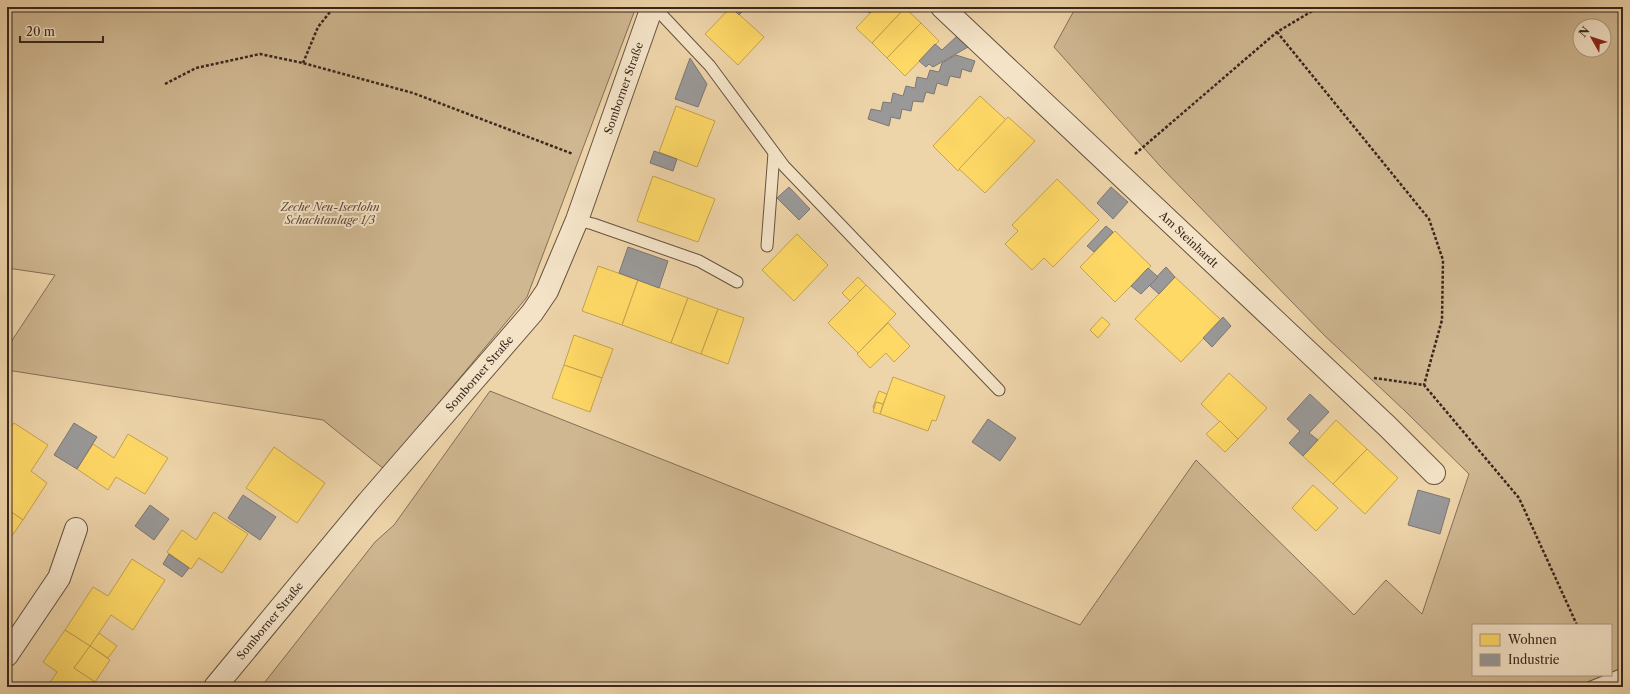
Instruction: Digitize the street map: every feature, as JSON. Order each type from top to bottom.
[{"type":"street","name":"Somborner Straße","points":[[215,687],[368,502],[532,313],[546,291],[578,220],[652,7]]},
{"type":"street","name":"Am Steinhardt","points":[[942,7],[1382,422],[1434,474]]},
{"type":"street","points":[[7,656],[60,578],[76,529]]},
{"type":"lane","points":[[652,7],[662,15],[710,66],[784,166],[999,390]]},
{"type":"lane","points":[[767,246],[774,152]]},
{"type":"lane","points":[[578,220],[699,261],[737,282]]},
{"type":"lane","points":[[1597,682],[1623,674]]},
{"type":"path","points":[[303,62],[318,27],[334,7]]},
{"type":"path","points":[[1116,171],[1277,32],[1318,7]]},
{"type":"path","points":[[1277,32],[1429,219],[1443,260],[1442,320],[1424,385]]},
{"type":"path","points":[[165,84],[196,68],[260,54],[303,62],[413,93],[559,150]]},
{"type":"path","points":[[1369,378],[1424,385],[1519,498],[1577,624]]},
{"type":"green space","name":"Zeche Neu-Iserlohn Schachtanlage 1/3","points":[[7,7],[636,7],[527,297],[384,469],[323,420],[7,370],[7,348],[55,275],[7,268]]},
{"type":"green space","points":[[1076,7],[1623,7],[1623,687],[261,687],[375,542],[394,525],[490,391],[1080,625],[1196,460],[1354,615],[1386,580],[1422,614],[1469,474],[1404,410],[1325,336],[1160,166],[1054,47]]},
{"type":"building: Wohnen","points":[[731,7],[764,37],[738,65],[705,34]]},
{"type":"building: Wohnen","points":[[876,7],[905,8],[872,43],[856,28]]},
{"type":"building: Wohnen","points":[[905,8],[921,23],[887,58],[872,43]]},
{"type":"building: Wohnen","points":[[921,23],[939,41],[905,76],[887,58]]},
{"type":"building: Wohnen","points":[[980,96],[1006,120],[958,171],[933,146]]},
{"type":"building: Wohnen","points":[[676,106],[715,121],[697,167],[659,152]]},
{"type":"building: Wohnen","points":[[1008,117],[1035,141],[985,193],[959,169]]},
{"type":"building: Wohnen","points":[[653,176],[715,199],[698,242],[637,221]]},
{"type":"building: Wohnen","points":[[1057,179],[1099,220],[1053,267],[1044,258],[1032,270],[1005,244],[1018,231],[1012,225]]},
{"type":"building: Wohnen","points":[[1115,231],[1151,266],[1115,302],[1080,267]]},
{"type":"building: Wohnen","points":[[797,234],[828,265],[794,301],[762,270]]},
{"type":"building: Wohnen","points":[[598,266],[638,280],[622,325],[582,311]]},
{"type":"building: Wohnen","points":[[858,277],[866,285],[850,301],[842,293]]},
{"type":"building: Wohnen","points":[[1175,277],[1221,320],[1181,362],[1135,319]]},
{"type":"building: Wohnen","points":[[638,280],[688,298],[671,343],[622,325]]},
{"type":"building: Wohnen","points":[[866,285],[896,314],[858,353],[828,323]]},
{"type":"building: Wohnen","points":[[688,298],[718,309],[701,354],[671,343]]},
{"type":"building: Wohnen","points":[[718,309],[744,318],[728,364],[701,354]]},
{"type":"building: Wohnen","points":[[1102,317],[1110,324],[1098,338],[1090,330]]},
{"type":"building: Wohnen","points":[[888,323],[910,346],[894,362],[886,353],[870,368],[857,354]]},
{"type":"building: Wohnen","points":[[574,335],[613,349],[602,378],[564,365]]},
{"type":"building: Wohnen","points":[[564,365],[602,378],[590,412],[552,398]]},
{"type":"building: Wohnen","points":[[1229,373],[1267,408],[1238,439],[1201,404]]},
{"type":"building: Wohnen","points":[[893,377],[945,396],[936,421],[932,420],[928,431],[880,414]]},
{"type":"building: Wohnen","points":[[879,391],[887,394],[883,404],[876,402],[874,409],[873,407]]},
{"type":"building: Wohnen","points":[[876,402],[883,404],[880,414],[873,412]]},
{"type":"building: Wohnen","points":[[1336,420],[1367,449],[1333,484],[1303,456]]},
{"type":"building: Wohnen","points":[[1220,421],[1238,439],[1225,452],[1206,434]]},
{"type":"building: Wohnen","points":[[14,423],[48,445],[31,471],[47,483],[23,520],[7,509],[7,488],[11,481],[7,478],[7,433]]},
{"type":"building: Wohnen","points":[[128,434],[168,458],[145,494],[116,477],[108,490],[77,469],[93,444],[114,458]]},
{"type":"building: Wohnen","points":[[274,447],[325,483],[297,523],[246,488]]},
{"type":"building: Wohnen","points":[[1367,449],[1398,478],[1365,514],[1333,484]]},
{"type":"building: Wohnen","points":[[1313,485],[1338,508],[1316,531],[1292,508]]},
{"type":"building: Wohnen","points":[[7,509],[23,520],[7,543]]},
{"type":"building: Wohnen","points":[[214,512],[248,534],[222,573],[199,558],[191,569],[167,552],[182,530],[196,540]]},
{"type":"building: Wohnen","points":[[132,559],[165,580],[133,630],[111,615],[90,646],[65,630],[93,587],[108,596]]},
{"type":"building: Wohnen","points":[[65,630],[90,646],[74,668],[97,683],[94,687],[47,687],[57,672],[43,662]]},
{"type":"building: Wohnen","points":[[99,633],[117,646],[108,658],[90,646]]},
{"type":"building: Wohnen","points":[[90,646],[110,660],[95,682],[74,668]]},
{"type":"building: Industrie","points":[[731,7],[746,7],[739,15]]},
{"type":"building: Industrie","points":[[863,7],[876,7],[869,13]]},
{"type":"building: Industrie","points":[[957,36],[968,47],[933,67],[929,64],[926,67],[919,61],[935,44],[942,50]]},
{"type":"building: Industrie","points":[[956,55],[975,61],[971,72],[962,69],[960,78],[950,76],[947,86],[937,83],[934,94],[926,92],[923,102],[913,101],[911,111],[902,109],[900,119],[891,117],[889,126],[868,119],[871,109],[881,111],[883,102],[891,103],[893,93],[903,96],[906,86],[915,88],[917,77],[927,79],[930,70],[939,72],[942,63]]},
{"type":"building: Industrie","points":[[690,58],[707,84],[698,107],[675,99]]},
{"type":"building: Industrie","points":[[654,151],[677,159],[673,171],[650,163]]},
{"type":"building: Industrie","points":[[789,187],[810,209],[799,220],[777,198]]},
{"type":"building: Industrie","points":[[1111,187],[1128,202],[1113,219],[1097,203]]},
{"type":"building: Industrie","points":[[1106,226],[1113,232],[1094,252],[1087,246]]},
{"type":"building: Industrie","points":[[628,247],[668,261],[659,288],[619,273]]},
{"type":"building: Industrie","points":[[1166,267],[1175,277],[1159,294],[1149,285]]},
{"type":"building: Industrie","points":[[1148,268],[1158,277],[1141,294],[1131,286]]},
{"type":"building: Industrie","points":[[1223,317],[1231,326],[1212,347],[1203,338]]},
{"type":"building: Industrie","points":[[1310,394],[1329,412],[1309,433],[1318,440],[1303,456],[1289,443],[1300,431],[1287,419]]},
{"type":"building: Industrie","points":[[988,419],[1016,438],[1000,461],[972,442]]},
{"type":"building: Industrie","points":[[74,423],[97,437],[77,469],[54,455]]},
{"type":"building: Industrie","points":[[1418,490],[1450,499],[1440,534],[1408,525]]},
{"type":"building: Industrie","points":[[243,495],[276,517],[260,540],[228,518]]},
{"type":"building: Industrie","points":[[150,505],[169,519],[154,540],[135,526]]},
{"type":"building: Industrie","points":[[169,554],[189,568],[182,577],[163,564]]},
{"type":"building: Industrie","points":[[7,598],[11,601],[7,607]]}]
